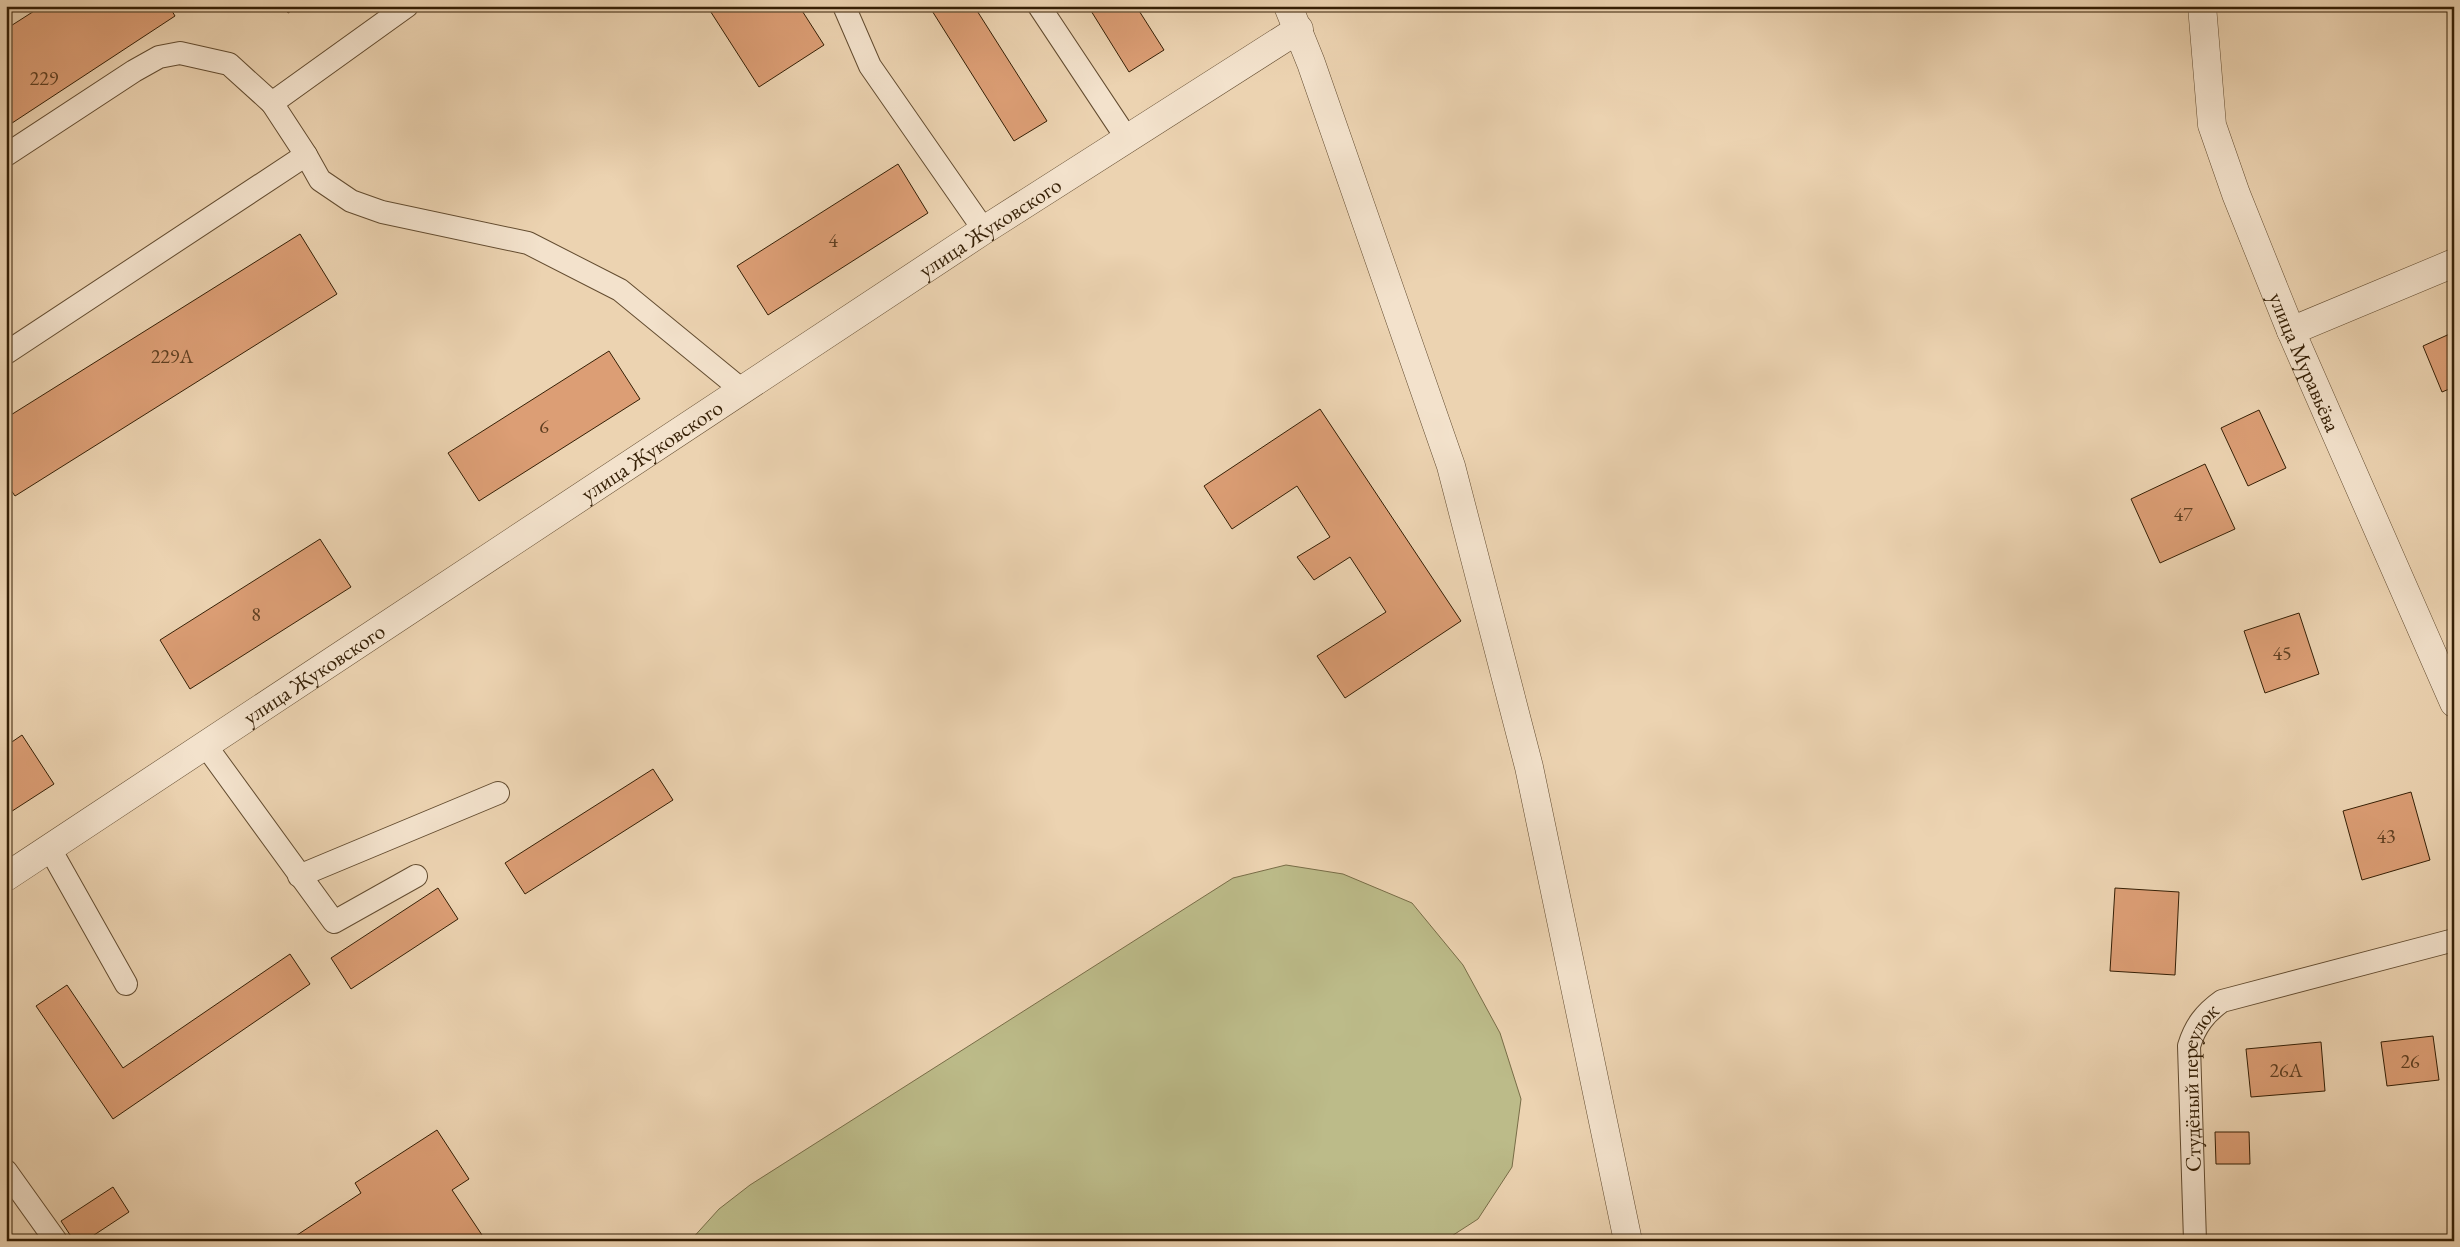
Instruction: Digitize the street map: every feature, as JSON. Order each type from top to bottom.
[{"type":"street","name":"улица Муравьёва","points":[[2202,6],[2212,124],[2236,194],[2291,332],[2454,703]]},
{"type":"street","name":"улица Жуковского","points":[[6,877],[1126,137],[1293,17]]},
{"type":"street","points":[[1293,17],[1450,466],[1530,766],[1628,1241]]},
{"type":"street","points":[[2291,332],[2454,263]]},
{"type":"lane","points":[[272,103],[408,6]]},
{"type":"lane","points":[[844,6],[870,66],[984,230]]},
{"type":"lane","points":[[1039,6],[1126,137]]},
{"type":"lane","points":[[6,155],[134,71],[160,57],[180,53],[229,64],[272,103],[320,180],[351,201],[382,212],[528,243],[620,290],[742,390]]},
{"type":"lane","points":[[6,353],[306,155]]},
{"type":"lane","points":[[206,746],[298,876],[334,922],[416,876]]},
{"type":"lane","points":[[298,876],[498,793]]},
{"type":"lane","points":[[50,849],[126,984]]},
{"type":"lane","name":"Студёный переулок","points":[[2195,1241],[2189,1046],[2193,1032],[2210,1009],[2222,1001],[2454,940]]},
{"type":"lane","points":[[6,1171],[56,1241]]},
{"type":"shaded area","points":[[1286,865],[1343,874],[1412,903],[1463,965],[1500,1033],[1521,1099],[1512,1167],[1478,1219],[1444,1241],[690,1241],[719,1209],[750,1185],[1233,878]]},
{"type":"building","points":[[42,6],[169,6],[175,16],[6,127],[6,29]]},
{"type":"building","points":[[284,6],[299,6],[288,13]]},
{"type":"building","points":[[707,6],[799,6],[824,45],[759,87]]},
{"type":"building","points":[[929,6],[974,6],[1047,121],[1014,141]]},
{"type":"building","points":[[1088,6],[1136,6],[1164,50],[1129,72]]},
{"type":"building","points":[[898,164],[928,213],[768,315],[737,266]]},
{"type":"building","points":[[300,234],[337,294],[15,496],[6,483],[6,418]]},
{"type":"building","points":[[2454,332],[2454,387],[2442,392],[2423,346]]},
{"type":"building","points":[[609,351],[640,399],[479,501],[448,453]]},
{"type":"building","points":[[1320,409],[1461,621],[1345,698],[1317,656],[1386,612],[1350,557],[1314,580],[1297,557],[1330,537],[1297,486],[1232,529],[1204,486]]},
{"type":"building","points":[[2259,410],[2286,468],[2248,486],[2221,428]]},
{"type":"building","points":[[2205,464],[2235,529],[2160,563],[2131,499]]},
{"type":"building","points":[[320,539],[351,587],[190,689],[160,640]]},
{"type":"building","points":[[2299,613],[2319,674],[2265,693],[2244,631]]},
{"type":"building","points":[[22,735],[54,784],[6,815],[6,746]]},
{"type":"building","points":[[653,769],[673,800],[525,894],[505,863]]},
{"type":"building","points":[[2411,792],[2430,860],[2362,880],[2343,811]]},
{"type":"building","points":[[438,888],[458,919],[351,989],[331,958]]},
{"type":"building","points":[[2115,888],[2179,892],[2175,975],[2110,971]]},
{"type":"building","points":[[290,954],[310,984],[113,1119],[36,1006],[67,985],[123,1068]]},
{"type":"building","points":[[2433,1036],[2439,1080],[2387,1086],[2381,1042]]},
{"type":"building","points":[[2321,1042],[2325,1091],[2251,1097],[2246,1049]]},
{"type":"building","points":[[437,1130],[469,1179],[452,1190],[486,1241],[288,1241],[361,1193],[355,1183]]},
{"type":"building","points":[[2215,1132],[2249,1132],[2250,1164],[2216,1164]]},
{"type":"building","points":[[113,1187],[129,1212],[85,1241],[74,1241],[61,1221]]}]
